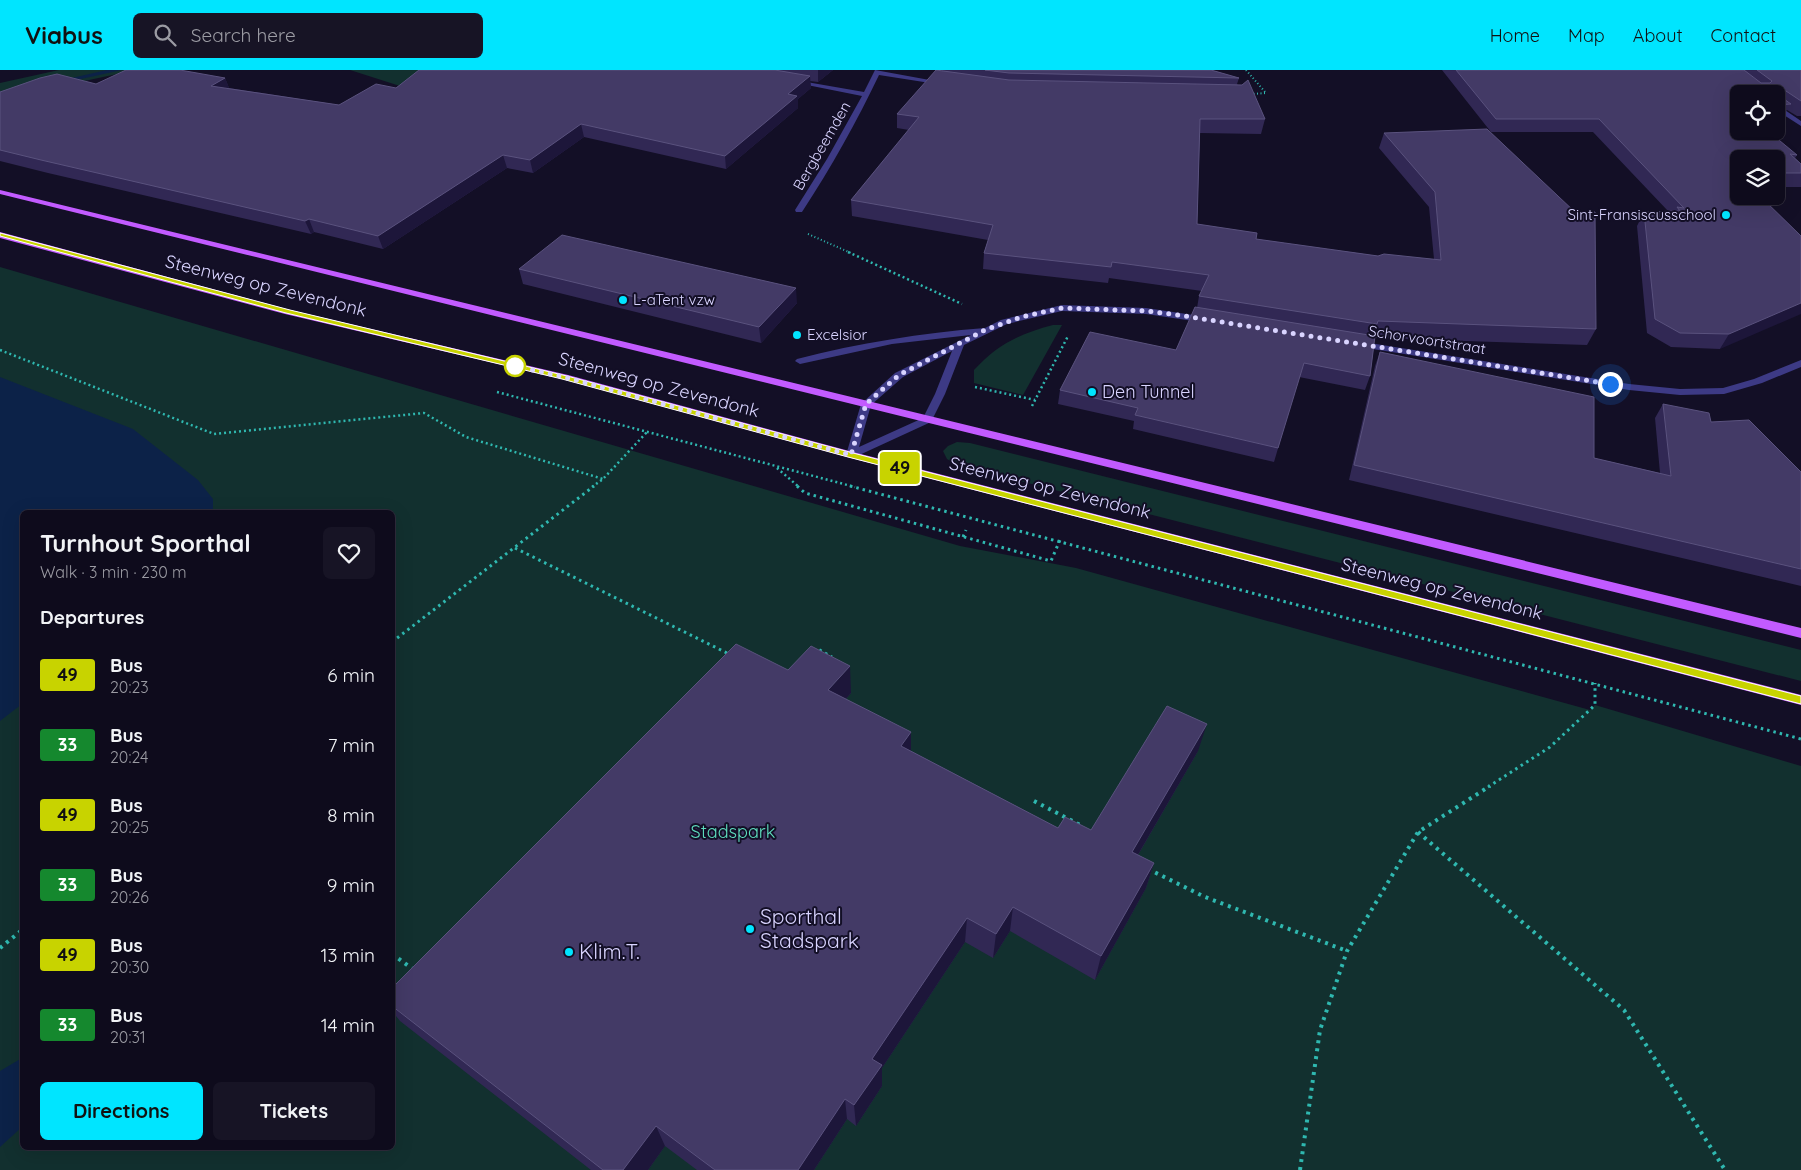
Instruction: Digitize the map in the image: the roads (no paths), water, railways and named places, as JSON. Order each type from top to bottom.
[{"type":"main road","name":"Steenweg op Zevendonk","points":[[0,192],[1801,633]]},
{"type":"main road","name":"Steenweg op Zevendonk","points":[[0,235],[288,312],[564,377],[851,455],[1801,700]]},
{"type":"street","name":"Bergbeemden","points":[[799,210],[829,165],[867,95],[877,72],[948,84]]},
{"type":"street","name":"Bergbeemden","points":[[782,80],[867,95]]},
{"type":"street","points":[[1785,112],[1801,124]]},
{"type":"street","points":[[851,455],[866,404],[899,375],[1004,322],[1055,309],[1083,308],[1146,311],[1213,321]]},
{"type":"street","points":[[800,361],[841,350],[937,334],[985,330]]},
{"type":"street","name":"Schorvoortstraat","points":[[1348,342],[1629,387],[1680,392],[1724,391],[1801,363]]},
{"type":"street","points":[[851,455],[926,420],[940,394],[960,343]]},
{"type":"water","points":[[0,377],[133,429],[198,480],[213,499],[213,510],[20,510],[20,706],[0,721]]},
{"type":"water","points":[[20,1059],[20,1129],[0,1147],[0,1071]]},
{"type":"waterway","points":[[58,82],[118,70]]},
{"type":"place","name":"Sint-Fransiscusschool","points":[[1726,215]]},
{"type":"place","name":"L-aTent vzw","points":[[623,300]]},
{"type":"place","name":"Excelsior","points":[[797,335]]},
{"type":"place","name":"Den Tunnel","points":[[1092,392]]},
{"type":"place","name":"Sporthal Stadspark","points":[[750,929]]},
{"type":"place","name":"Klim.T.","points":[[569,952]]},
{"type":"park label","name":"Stadspark","points":[[733,832]]}]
